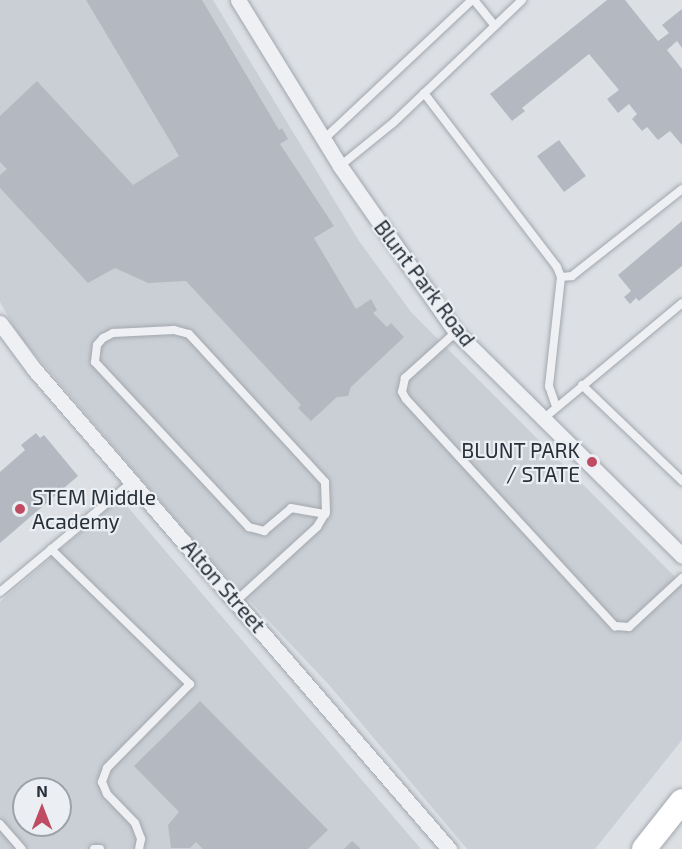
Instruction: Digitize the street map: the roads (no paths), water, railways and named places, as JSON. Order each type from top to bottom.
[{"type":"main road","points":[[648,847],[682,801]]},
{"type":"street","name":"Blunt Park Road","points":[[244,3],[340,166],[456,332],[542,420],[680,549]]},
{"type":"street","name":"Alton Street","points":[[0,323],[34,369],[449,849]]},
{"type":"lane","points":[[324,139],[473,0],[495,26]]},
{"type":"lane","points":[[340,166],[424,93],[522,0]]},
{"type":"lane","points":[[424,93],[561,277],[549,386],[556,406]]},
{"type":"lane","points":[[561,277],[572,276],[682,189]]},
{"type":"lane","points":[[542,420],[682,303]]},
{"type":"lane","points":[[236,601],[317,527],[325,514],[328,497],[318,472],[189,334],[174,330],[113,333],[97,345],[95,362],[104,373],[249,528],[264,531],[291,508],[325,514]]},
{"type":"lane","points":[[456,332],[405,378],[402,392],[414,408],[615,626],[629,627],[682,578]]},
{"type":"lane","points":[[582,385],[682,481]]},
{"type":"lane","points":[[0,592],[133,481]]},
{"type":"lane","points":[[51,549],[190,684],[106,768],[102,782],[106,794],[135,823],[141,839],[139,849]]},
{"type":"lane","points":[[0,824],[22,849]]},
{"type":"lane","points":[[94,849],[100,849]]},
{"type":"place","name":"BLUNT PARK / STATE","points":[[592,462]]},
{"type":"place","name":"STEM Middle Academy","points":[[20,509]]}]
